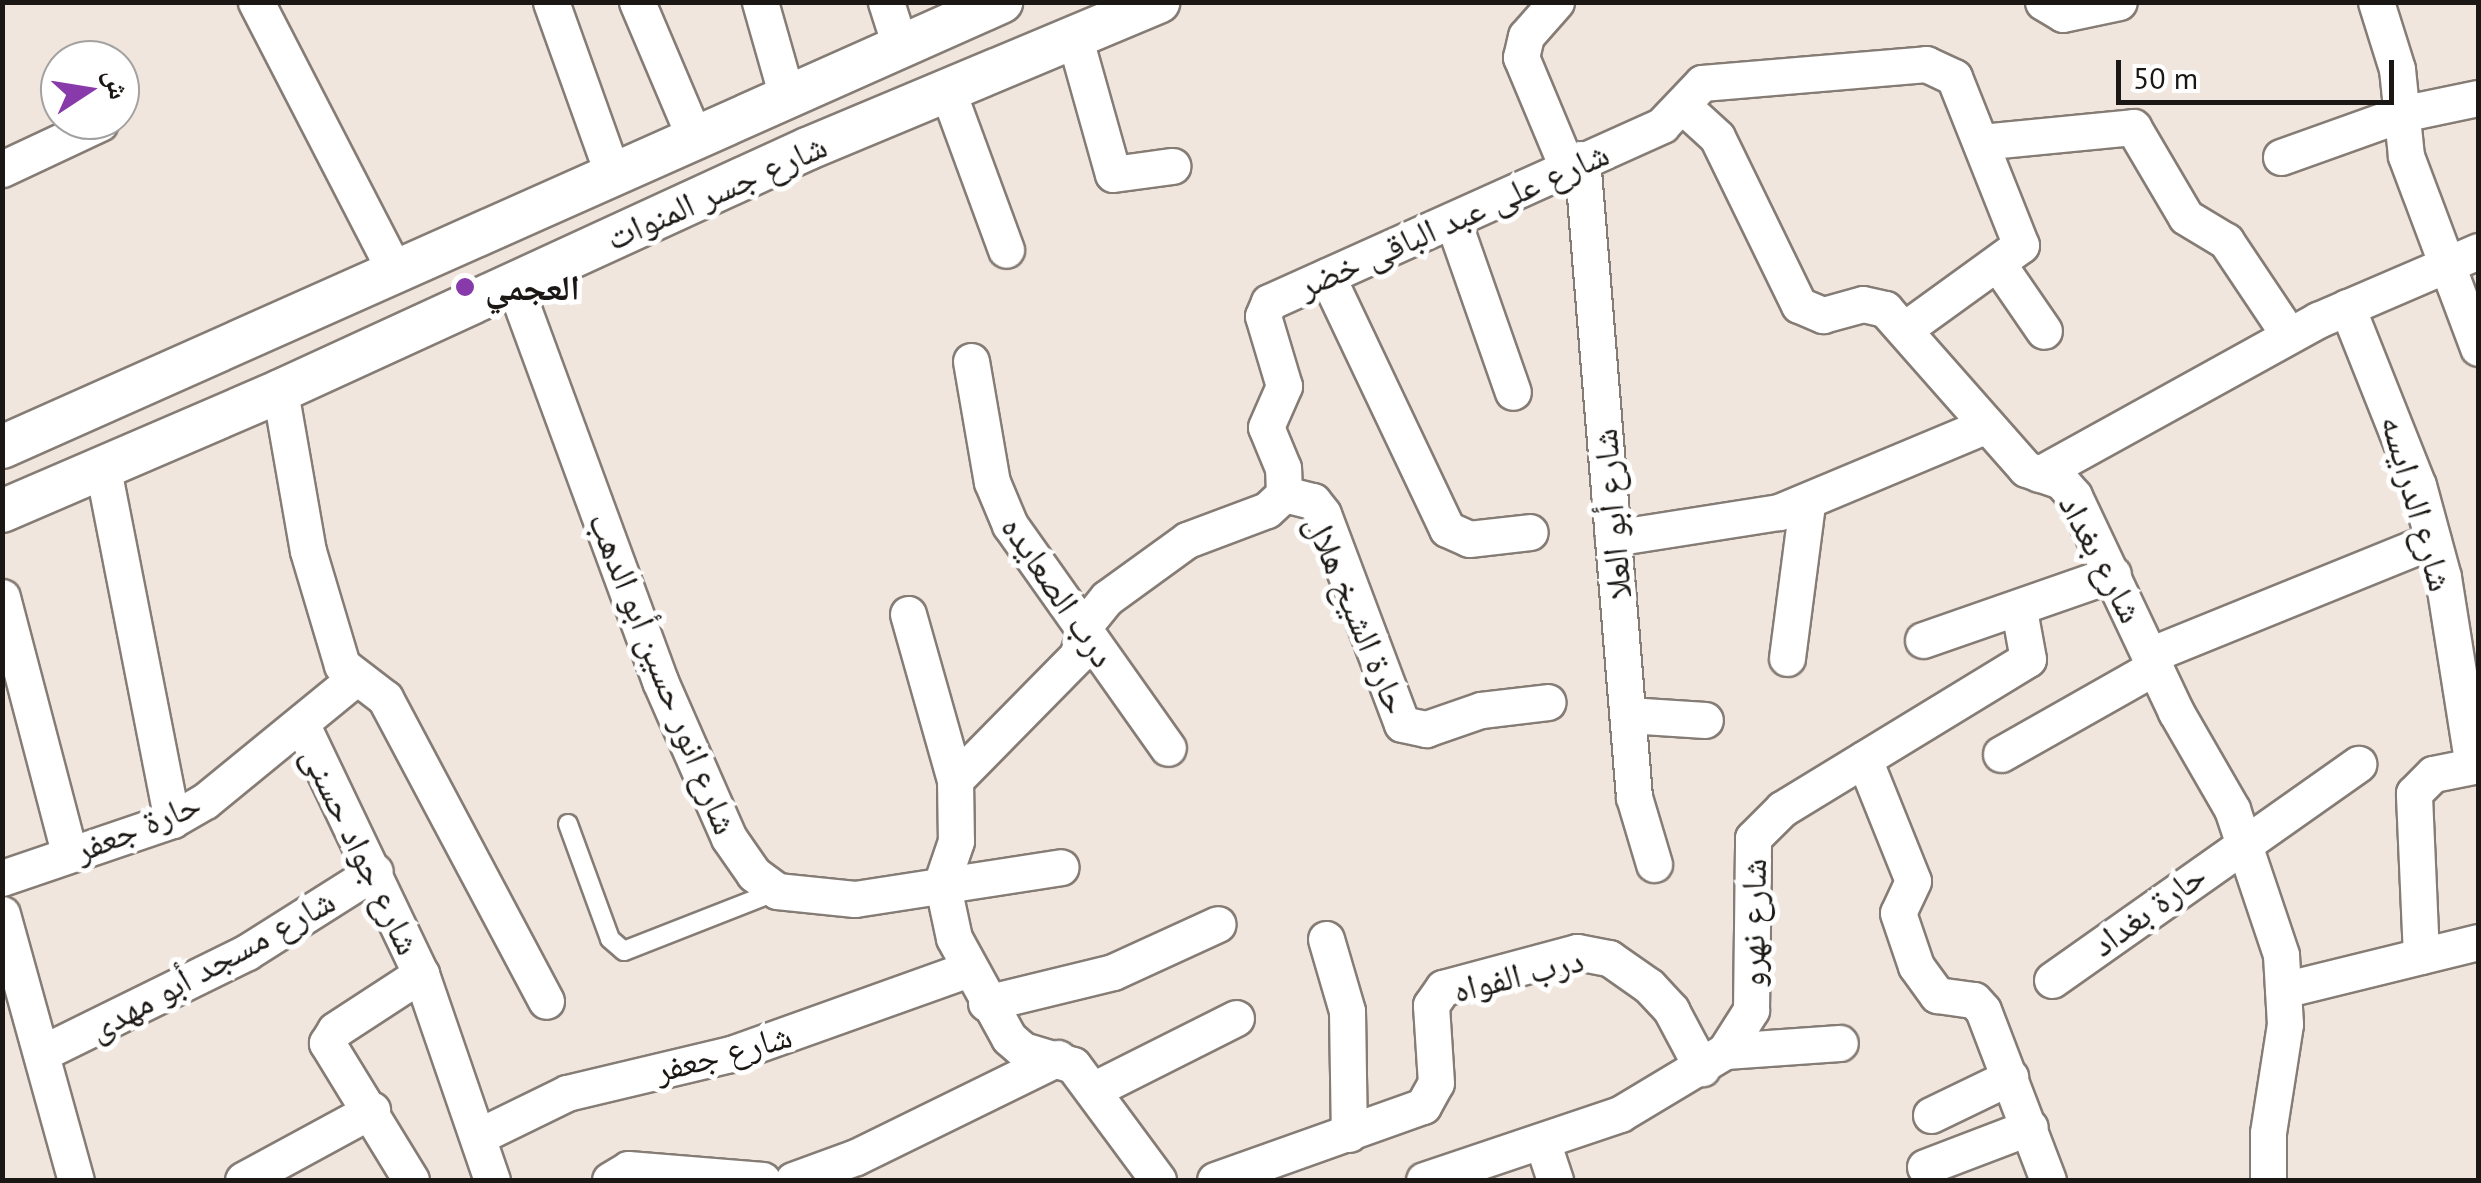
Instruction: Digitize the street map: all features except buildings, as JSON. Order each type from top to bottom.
[{"type":"street","points":[[256,2],[395,272]]},
{"type":"street","points":[[551,2],[612,172]]},
{"type":"street","points":[[637,2],[694,136]]},
{"type":"street","points":[[760,2],[786,93]]},
{"type":"street","points":[[886,2],[900,46]]},
{"type":"street","name":"شارع جسر المنوات","points":[[2,510],[280,392],[807,149],[1159,2]]},
{"type":"street","points":[[1556,2],[1526,36],[1521,57],[1574,163]]},
{"type":"street","points":[[2044,2],[2062,14],[2119,2]]},
{"type":"street","points":[[2376,2],[2397,69],[2406,156],[2464,256],[2478,348]]},
{"type":"street","name":"شارع جسر المنوات","points":[[2,448],[786,93],[900,46],[978,7]]},
{"type":"street","points":[[1075,38],[1112,174],[1120,178],[1172,166]]},
{"type":"street","name":"شارع على عبد الباقى خضر","points":[[1284,494],[1283,468],[1266,426],[1284,386],[1264,311],[1270,302],[1662,125],[1683,106],[1689,92],[1720,78],[1934,64],[1954,77],[2022,238],[2016,251],[1998,264]]},
{"type":"street","points":[[948,92],[1006,250]]},
{"type":"street","points":[[2281,157],[2401,114],[2478,98]]},
{"type":"street","name":"شارع بغداد","points":[[1683,106],[1717,137],[1799,305],[1824,315],[1874,304],[1905,329],[2026,469],[2067,485],[2244,838],[2281,955],[2283,990],[2268,1180]]},
{"type":"street","points":[[1982,142],[2133,126],[2186,217],[2226,241],[2289,336]]},
{"type":"street","points":[[2,169],[64,140]]},
{"type":"street","name":"شارع أبو العلا","points":[[1574,163],[1613,538],[1635,805],[1654,864]]},
{"type":"street","points":[[1453,221],[1513,392]]},
{"type":"street","points":[[2039,474],[2289,336],[2464,256]]},
{"type":"street","points":[[1905,329],[1998,264],[2044,332]]},
{"type":"street","points":[[1327,276],[1447,529],[1468,539],[1530,532]]},
{"type":"street","name":"شارع انور حسين أبو الدهب","points":[[514,284],[668,698],[729,838],[754,874],[777,891]]},
{"type":"street","name":"شارع الدرايسه","points":[[2347,307],[2386,394],[2433,540],[2476,766]]},
{"type":"street","name":"درب الصعايده","points":[[971,362],[992,482],[1010,525],[1168,748]]},
{"type":"street","points":[[280,392],[320,598],[342,665],[354,679],[385,698],[546,1000]]},
{"type":"street","points":[[1613,538],[1751,520],[1807,504],[1987,425]]},
{"type":"street","points":[[103,469],[172,820]]},
{"type":"street","points":[[956,780],[1077,656],[1096,608],[1186,540],[1267,510],[1284,494]]},
{"type":"street","name":"حارة الشيخ هلال","points":[[1284,494],[1312,501],[1323,514],[1402,724],[1426,729],[1481,710],[1548,702]]},
{"type":"street","points":[[1787,658],[1807,504]]},
{"type":"street","points":[[2001,754],[2152,661],[2433,540]]},
{"type":"street","points":[[1923,640],[2114,574]]},
{"type":"street","points":[[2,597],[70,853]]},
{"type":"street","name":"شارع نهرو","points":[[1424,1180],[1646,1103],[1714,1060],[1751,1010],[1753,838],[1782,809],[2028,659],[2019,610]]},
{"type":"street","points":[[908,614],[956,780],[956,840],[942,882],[946,912],[968,969],[986,1003],[1023,1050],[1058,1058],[1093,1090],[1158,1180]]},
{"type":"street","name":"حارة جعفر","points":[[2,878],[172,820],[237,780],[354,679]]},
{"type":"street","points":[[1628,715],[1705,720]]},
{"type":"street","name":"شارع جواد حسنى","points":[[302,725],[422,974],[492,1180]]},
{"type":"street","points":[[1864,760],[1913,881],[1898,913],[1916,966],[1937,996],[1974,1000],[1983,1010],[2048,1180]]},
{"type":"street","name":"حارة بغداد","points":[[2052,980],[2244,838],[2358,764]]},
{"type":"street","points":[[2421,956],[2414,793],[2432,774],[2476,766]]},
{"type":"street","points":[[777,891],[855,899],[942,882],[1061,867]]},
{"type":"street","name":"شارع مسجد أبو مهدى","points":[[44,1052],[247,952],[375,871]]},
{"type":"street","points":[[2,914],[44,1052],[76,1180]]},
{"type":"street","points":[[986,1003],[1113,972],[1218,924]]},
{"type":"street","points":[[1326,938],[1347,1011],[1349,1134]]},
{"type":"street","points":[[2283,990],[2478,942]]},
{"type":"street","name":"درب الفواه","points":[[1215,1180],[1412,1112],[1431,1096],[1432,1004],[1443,988],[1576,952],[1608,958],[1649,986],[1714,1060]]},
{"type":"street","name":"شارع جعفر","points":[[478,1136],[566,1094],[731,1054],[968,969]]},
{"type":"street","name":"شارع جواد حسنى","points":[[410,1180],[372,1110],[329,1054],[327,1038],[422,974]]},
{"type":"street","points":[[1093,1090],[1236,1018]]},
{"type":"street","points":[[1714,1060],[1840,1043]]},
{"type":"street","points":[[793,1180],[856,1157],[1058,1058]]},
{"type":"street","points":[[1931,1115],[2010,1077]]},
{"type":"street","points":[[243,1180],[372,1110]]},
{"type":"street","points":[[1925,1168],[2030,1127]]},
{"type":"street","points":[[1542,1141],[1556,1180]]},
{"type":"street","points":[[610,1180],[628,1169],[762,1180]]},
{"type":"lane","points":[[568,824],[610,939],[624,951],[777,891]]},
{"type":"place","name":"العجمي","points":[[465,287]]}]
